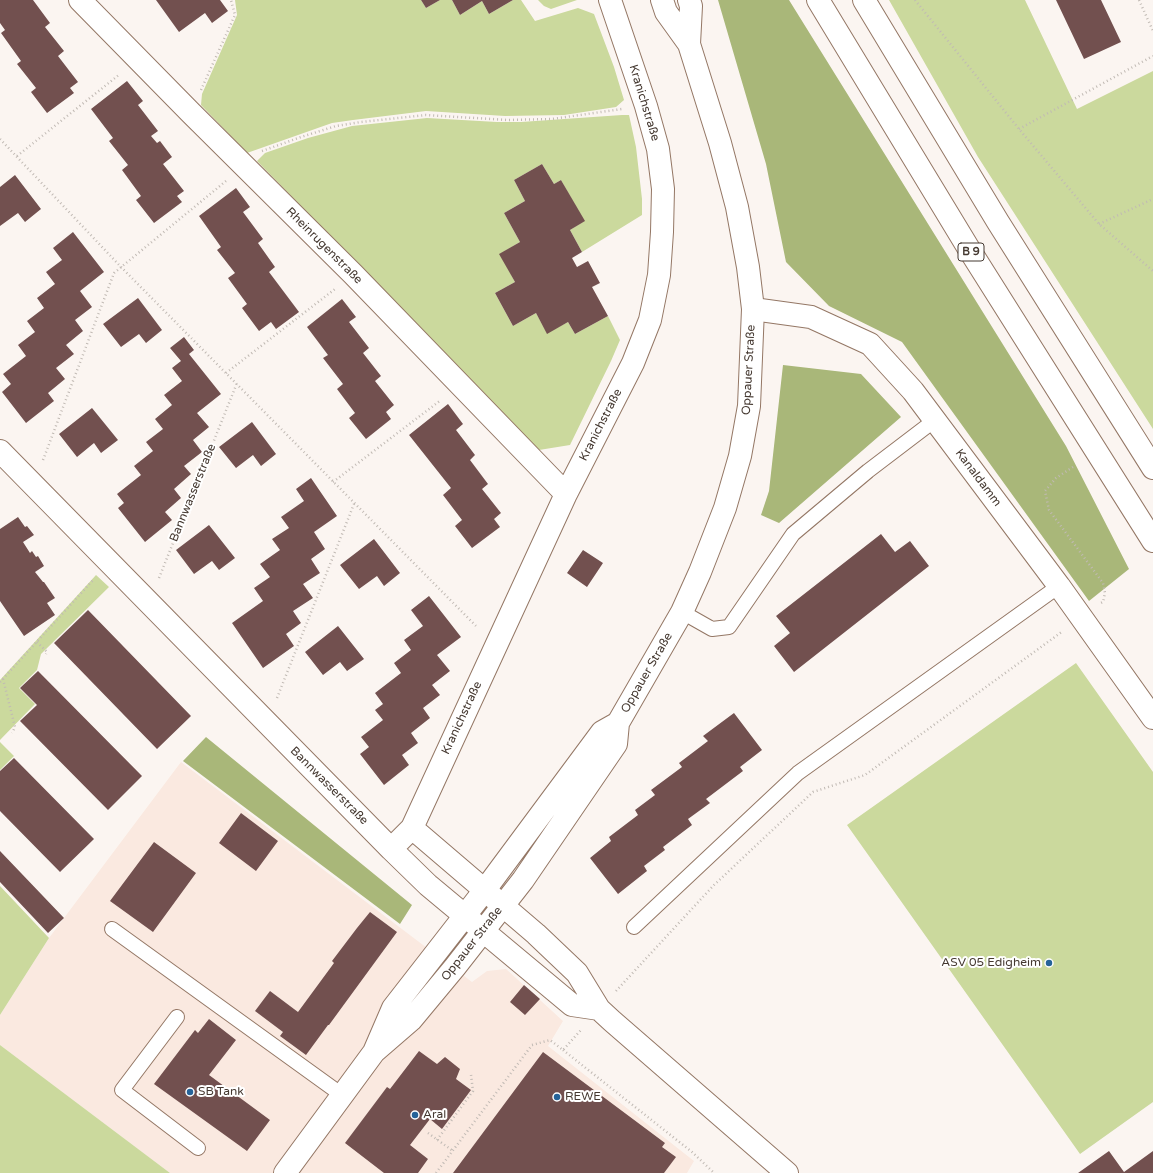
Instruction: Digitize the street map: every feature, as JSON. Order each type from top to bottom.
[{"type":"main road","name":"Rheinrugenstraße","points":[[80,0],[138,60],[353,274],[566,494]]},
{"type":"main road","name":"Kranichstraße","points":[[412,828],[566,494],[633,363],[650,320],[659,275],[662,239],[663,189],[658,149],[646,106],[610,0]]},
{"type":"main road","name":"Oppauer Straße","points":[[285,1173],[374,1052],[411,1020],[503,905],[616,744],[618,723],[682,612],[700,572],[725,508],[740,456],[749,406],[753,309],[748,267],[738,207],[689,44],[666,12],[662,0]]},
{"type":"main road","name":"Oppauer Straße","points":[[689,0],[689,44]]},
{"type":"main road","name":"B 9","points":[[818,0],[972,254],[1153,541]]},
{"type":"main road","points":[[864,0],[998,222],[1153,468]]},
{"type":"main road","name":"Kanaldamm","points":[[753,309],[811,318],[870,344],[913,391],[935,420],[1059,586],[1153,718]]},
{"type":"main road","name":"Bannwasserstraße","points":[[0,451],[428,885],[572,1005],[599,1009]]},
{"type":"main road","name":"Oppauer Straße","points":[[374,1052],[393,1008],[484,890],[602,732],[618,723]]},
{"type":"main road","points":[[391,848],[412,828],[503,905],[577,973],[599,1009],[787,1173]]},
{"type":"lane","points":[[682,612],[712,629],[729,627],[792,534],[868,471],[935,420]]},
{"type":"lane","points":[[634,927],[798,773],[1059,586]]},
{"type":"lane","points":[[112,929],[342,1095]]},
{"type":"lane","points":[[177,1016],[122,1090],[198,1148]]},
{"type":"path","points":[[191,113],[235,15],[232,0]]},
{"type":"path","points":[[914,0],[1019,130],[1099,224],[1153,271]]},
{"type":"path","points":[[1138,0],[1153,31]]},
{"type":"path","points":[[1019,130],[1153,56]]},
{"type":"path","points":[[17,156],[138,60]]},
{"type":"path","points":[[33,485],[114,273],[244,165],[265,150],[336,126],[361,122],[426,115],[508,120],[552,119],[646,106]]},
{"type":"path","points":[[0,139],[121,267],[495,646]]},
{"type":"path","points":[[1099,224],[1153,199]]},
{"type":"path","points":[[226,373],[353,274]]},
{"type":"path","name":"Bannwasserstraße","points":[[149,603],[237,383]]},
{"type":"path","points":[[333,482],[460,385]]},
{"type":"path","points":[[563,1050],[714,885],[813,792],[865,775],[1102,602],[1104,592],[1103,583],[1049,510],[1045,491],[1056,478],[1073,466]]},
{"type":"path","points":[[267,723],[354,504]]},
{"type":"path","points":[[0,682],[110,563]]},
{"type":"path","points":[[37,642],[47,652],[46,654]]},
{"type":"path","points":[[3,678],[15,727],[12,733]]},
{"type":"path","points":[[436,1173],[532,1044],[550,1040],[692,1152],[714,1173]]},
{"type":"path","points":[[437,1140],[474,1091],[471,1076]]},
{"type":"path","points":[[428,1133],[452,1151]]},
{"type":"shaded area","points":[[181,762],[472,982],[487,971],[506,969],[563,1021],[548,1046],[694,1161],[687,1173],[170,1173],[0,1045],[0,1015],[49,938]]},
{"type":"green space","points":[[235,0],[421,0],[426,8],[440,0],[452,0],[460,15],[482,1],[489,14],[513,0],[521,0],[535,21],[578,8],[594,14],[614,67],[624,100],[616,107],[564,115],[505,116],[426,111],[353,120],[332,123],[247,153],[201,105],[202,94],[237,15]]},
{"type":"green space","points":[[538,0],[577,0],[551,9],[544,6]]},
{"type":"green space","points":[[718,0],[789,0],[1066,446],[1129,569],[1089,601],[902,342],[829,306],[786,262],[766,164]]},
{"type":"green space","points":[[889,0],[1025,0],[1077,109],[1153,71],[1153,429],[978,157]]},
{"type":"green space","points":[[629,115],[636,147],[642,199],[642,215],[582,252],[570,230],[584,221],[561,180],[554,184],[542,164],[514,180],[525,201],[504,213],[520,242],[500,254],[515,282],[495,293],[513,326],[536,313],[547,333],[568,322],[575,334],[608,316],[620,340],[570,445],[539,450],[257,161],[265,153],[308,138],[352,126],[427,118],[521,122]]},
{"type":"green space","points":[[783,365],[861,374],[901,417],[779,523],[761,515],[769,491]]},
{"type":"green space","points":[[96,575],[109,587],[41,654],[37,670],[19,688],[35,704],[0,740],[0,680]]},
{"type":"green space","name":"ASV 05 Edigheim","points":[[1076,663],[1153,772],[1153,1102],[1080,1154],[847,825]]},
{"type":"green space","points":[[206,737],[412,905],[400,924],[183,761]]},
{"type":"green space","points":[[0,742],[14,756],[0,770]]},
{"type":"green space","points":[[0,886],[49,938],[0,1015]]},
{"type":"green space","points":[[0,1045],[170,1173],[0,1173]]},
{"type":"building","points":[[0,0],[33,0],[50,23],[45,27],[64,51],[58,56],[78,82],[70,88],[74,93],[47,113],[31,92],[36,88],[17,64],[21,61],[1,33],[5,30],[0,23]]},
{"type":"building","points":[[156,0],[220,0],[228,11],[212,23],[205,13],[179,32]]},
{"type":"building","points":[[421,0],[440,0],[426,8]]},
{"type":"building","points":[[452,0],[513,0],[489,14],[482,1],[460,15]]},
{"type":"building","points":[[1056,0],[1101,0],[1121,42],[1084,59]]},
{"type":"building","points":[[127,81],[143,101],[138,105],[158,131],[151,136],[157,143],[160,141],[172,157],[163,164],[184,191],[177,196],[182,202],[154,223],[136,200],[141,196],[122,170],[128,165],[109,141],[113,138],[91,109]]},
{"type":"building","points":[[542,164],[554,184],[561,180],[585,221],[570,230],[582,252],[572,258],[577,267],[588,261],[600,283],[592,287],[608,316],[575,334],[568,322],[547,334],[536,313],[513,326],[495,293],[515,282],[499,254],[520,242],[504,213],[525,201],[514,180]]},
{"type":"building","points":[[15,175],[41,209],[25,222],[18,213],[0,226],[0,187]]},
{"type":"building","points":[[236,188],[250,207],[243,212],[263,239],[258,243],[275,267],[269,272],[299,312],[276,329],[271,322],[259,331],[242,308],[247,304],[228,278],[235,273],[217,250],[221,247],[199,216]]},
{"type":"building","points":[[73,232],[104,272],[80,291],[92,307],[75,320],[83,331],[66,345],[74,354],[56,368],[65,379],[48,393],[54,401],[26,423],[2,392],[11,384],[3,374],[26,356],[18,345],[35,332],[27,321],[44,308],[37,298],[55,284],[46,272],[62,260],[53,248]]},
{"type":"building","points":[[138,298],[162,330],[146,343],[139,334],[121,347],[103,324]]},
{"type":"building","points":[[342,299],[356,317],[349,322],[369,348],[363,353],[381,376],[375,381],[394,405],[386,412],[391,419],[366,439],[349,418],[355,413],[337,389],[343,384],[323,358],[328,355],[307,327]]},
{"type":"building","points":[[184,337],[194,350],[189,354],[221,394],[197,413],[209,427],[193,440],[202,452],[184,466],[191,474],[174,489],[181,498],[165,512],[172,520],[145,542],[118,508],[124,503],[117,494],[141,475],[134,466],[153,451],[146,442],[163,429],[155,419],[172,405],[164,395],[182,381],[172,368],[181,361],[170,348]]},
{"type":"building","points":[[448,404],[463,424],[456,430],[475,455],[470,460],[488,484],[482,489],[501,513],[494,519],[500,527],[472,548],[455,526],[462,520],[443,495],[451,488],[409,435]]},
{"type":"building","points":[[92,408],[118,440],[101,453],[94,443],[77,457],[59,434]]},
{"type":"building","points":[[252,422],[276,454],[261,466],[253,455],[236,468],[219,447]]},
{"type":"building","points":[[311,478],[337,516],[314,532],[325,549],[311,559],[320,573],[303,584],[313,598],[293,611],[301,623],[286,634],[294,646],[263,668],[232,623],[263,601],[254,588],[270,577],[260,564],[280,550],[272,539],[289,528],[281,517],[304,501],[296,489]]},
{"type":"building","points":[[18,517],[25,527],[27,526],[34,535],[23,542],[30,553],[32,551],[36,557],[38,556],[44,566],[35,572],[55,598],[47,603],[55,615],[24,636],[0,601],[0,529]]},
{"type":"building","points":[[209,525],[235,558],[219,570],[212,561],[194,574],[176,550]]},
{"type":"building","points":[[881,534],[895,552],[910,541],[929,566],[794,672],[774,646],[790,633],[776,616]]},
{"type":"building","points":[[374,539],[400,573],[384,586],[377,576],[359,589],[340,565]]},
{"type":"building","points":[[583,550],[603,563],[587,587],[567,573]]},
{"type":"building","points":[[429,596],[461,637],[437,655],[450,671],[432,685],[440,695],[423,708],[430,718],[411,733],[418,743],[402,755],[409,765],[384,785],[360,754],[369,747],[361,737],[383,720],[375,710],[383,704],[375,693],[401,673],[394,663],[411,650],[404,640],[423,626],[411,610]]},
{"type":"building","points":[[88,610],[191,716],[157,749],[54,643]]},
{"type":"building","points":[[338,626],[364,659],[347,671],[340,662],[323,675],[305,652]]},
{"type":"building","points":[[38,671],[142,776],[108,810],[20,721],[37,705],[20,688]]},
{"type":"building","points":[[734,713],[762,750],[740,767],[743,771],[706,799],[710,803],[688,819],[692,825],[663,847],[665,850],[644,866],[647,871],[618,894],[590,858],[611,841],[609,837],[638,815],[635,810],[655,795],[651,790],[682,767],[679,763],[708,741],[703,736]]},
{"type":"building","points":[[14,758],[94,839],[60,872],[0,811],[0,771]]},
{"type":"building","points":[[241,813],[278,841],[256,871],[219,843]]},
{"type":"building","points":[[154,842],[196,873],[153,932],[110,901]]},
{"type":"building","points":[[0,851],[64,918],[48,933],[0,882]]},
{"type":"building","points":[[370,912],[397,932],[306,1055],[280,1036],[283,1032],[255,1011],[270,991],[298,1012],[334,963],[332,961]]},
{"type":"building","points":[[524,985],[540,999],[525,1015],[510,1002]]},
{"type":"building","points":[[209,1019],[236,1040],[209,1075],[270,1120],[247,1151],[154,1084],[195,1030],[198,1033]]},
{"type":"building","points":[[419,1051],[437,1064],[445,1057],[460,1069],[456,1079],[471,1090],[442,1129],[430,1119],[410,1145],[428,1159],[418,1173],[384,1173],[345,1143],[387,1087],[390,1089]]},
{"type":"building","name":"REWE","points":[[543,1052],[665,1143],[662,1147],[676,1157],[664,1173],[453,1173]]},
{"type":"building","points":[[1109,1151],[1124,1172],[1153,1151],[1153,1173],[1078,1173]]},
{"type":"place","name":"ASV 05 Edigheim","points":[[1049,963]]},
{"type":"place","name":"SB Tank","points":[[190,1092]]},
{"type":"place","name":"REWE","points":[[557,1097]]},
{"type":"place","name":"Aral","points":[[415,1115]]}]
